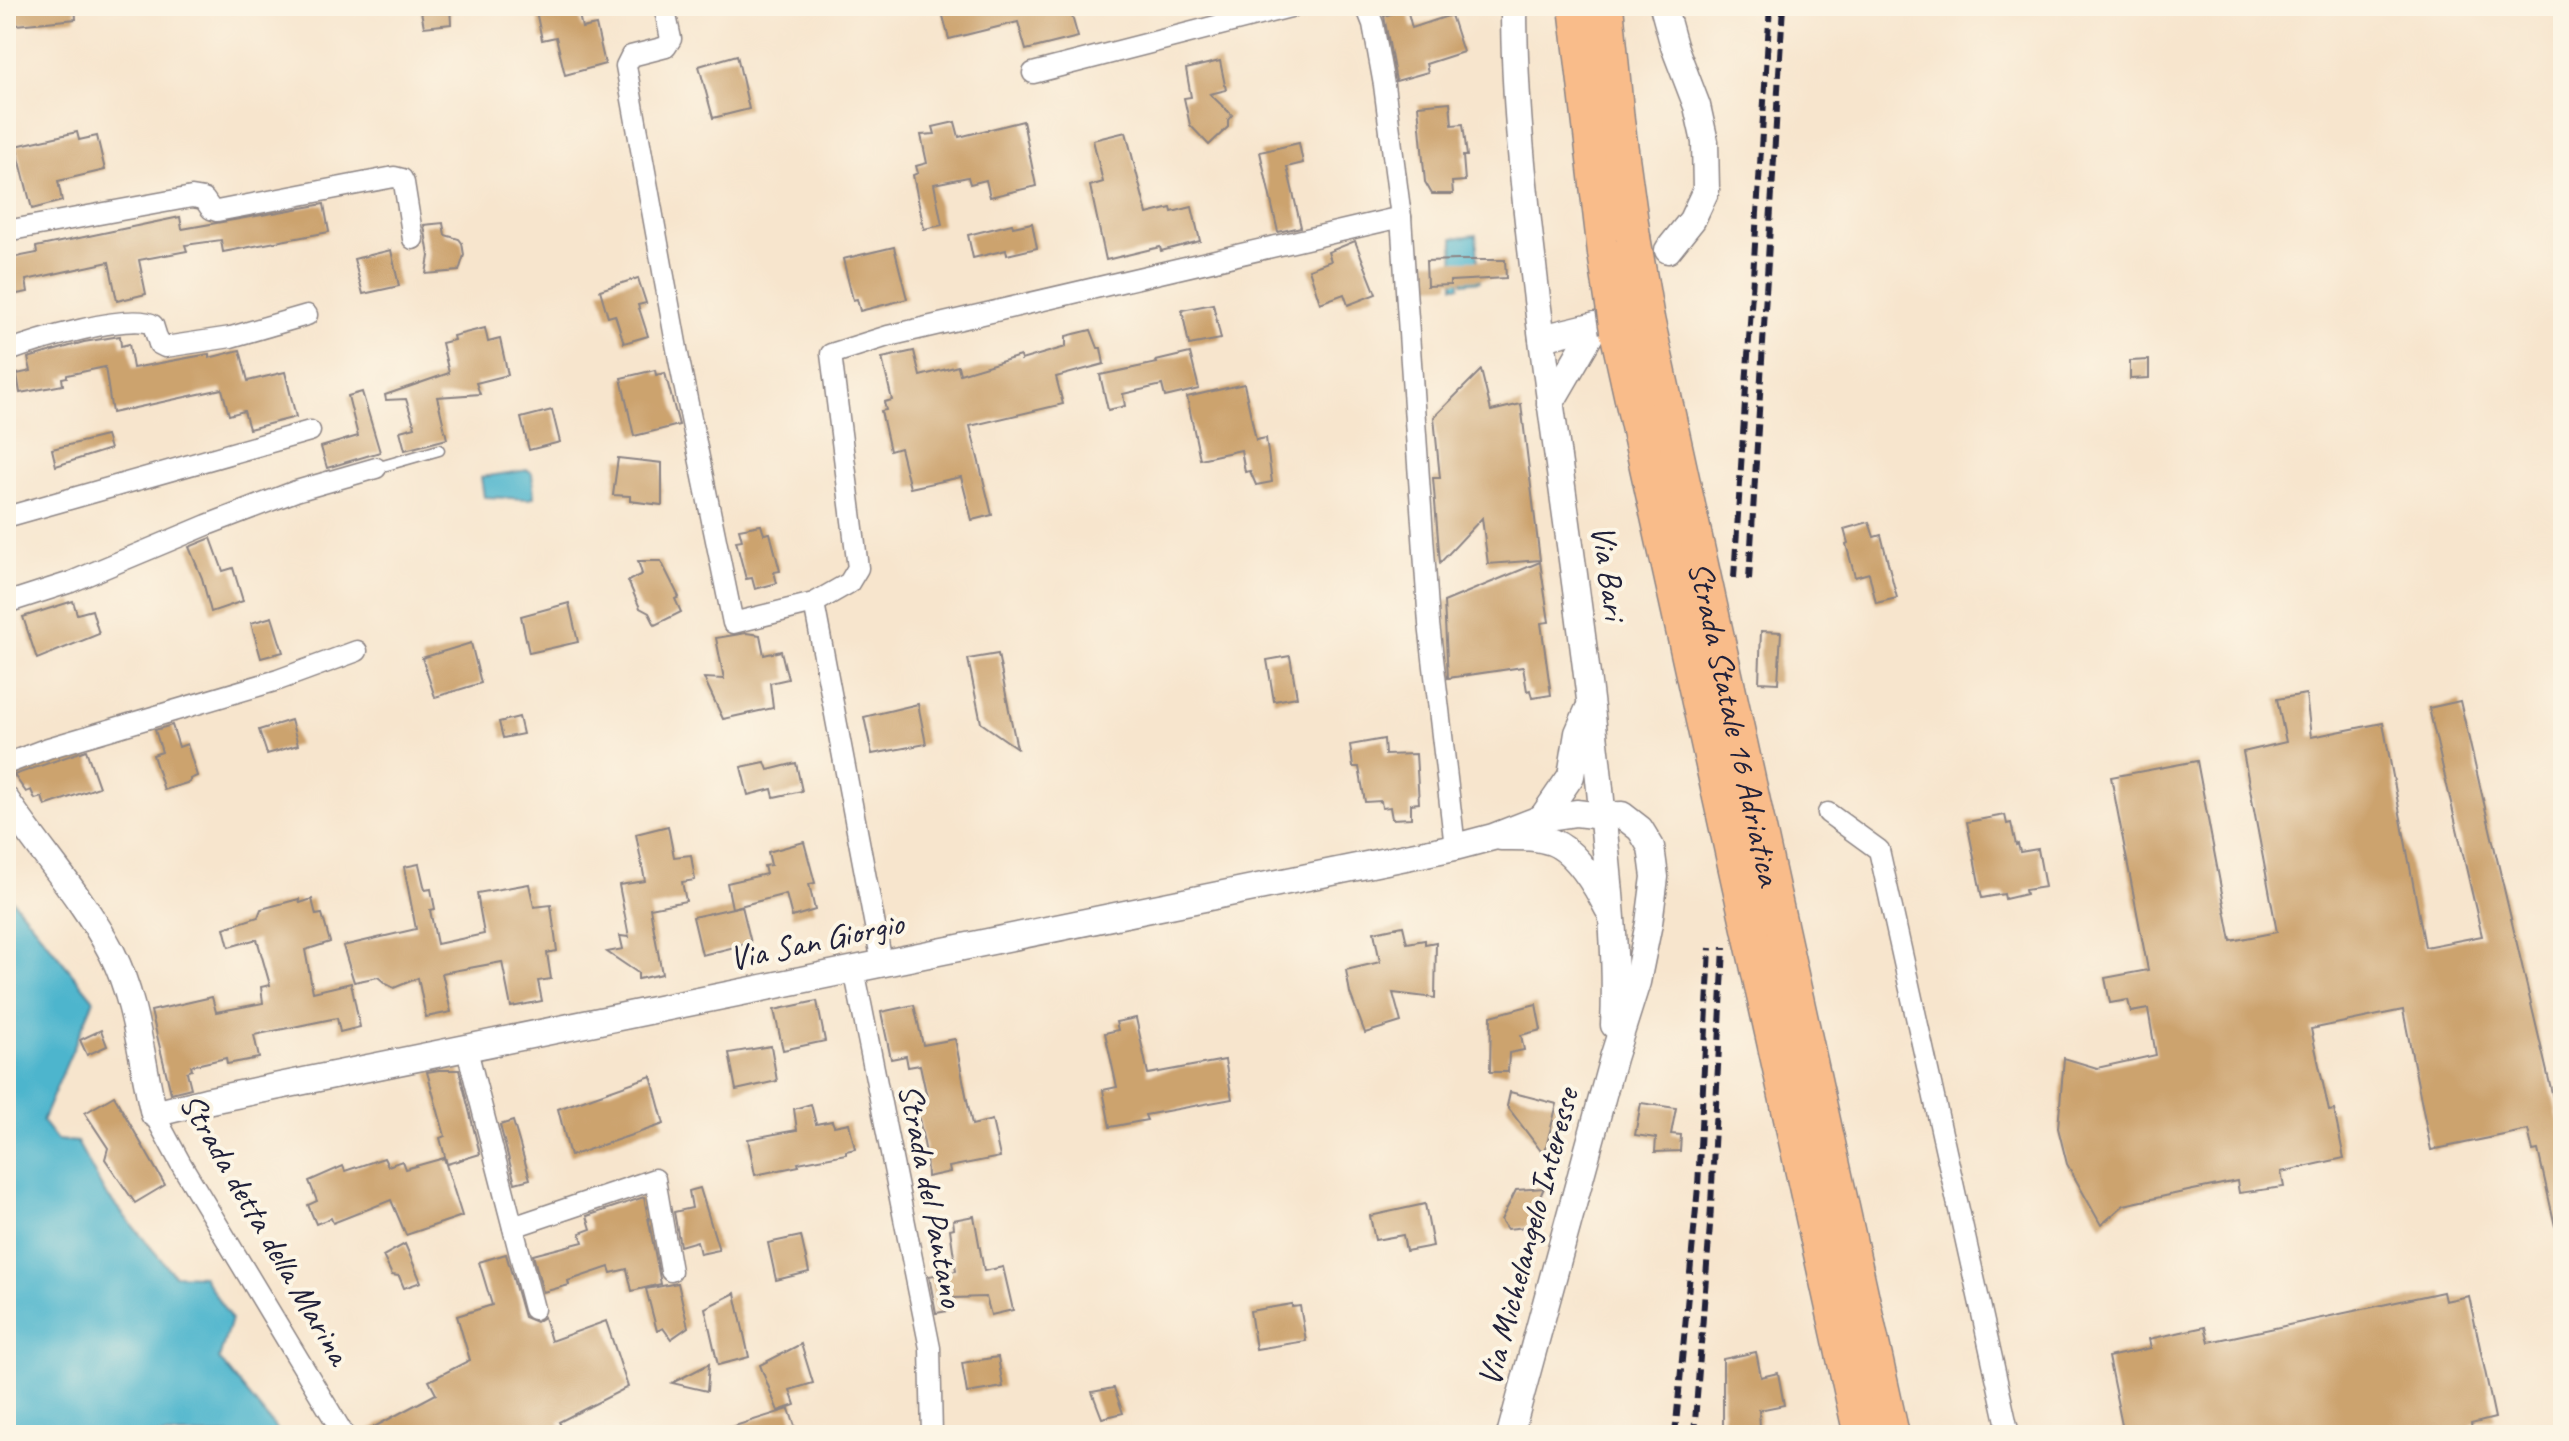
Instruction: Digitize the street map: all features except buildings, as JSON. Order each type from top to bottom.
[{"type":"highway","name":"Strada Statale 16 Adriatica","points":[[1576,6],[1619,245]]},
{"type":"highway","name":"Strada Statale 16 Adriatica","points":[[1606,6],[1617,121],[1620,325],[1861,1435]]},
{"type":"highway","name":"Strada Statale 16 Adriatica","points":[[1620,325],[1892,1435]]},
{"type":"street","points":[[664,6],[670,43],[666,47],[631,56],[626,66],[676,345],[733,623],[814,603],[849,583],[858,568],[831,354],[888,336],[1401,217]]},
{"type":"street","points":[[1033,73],[1294,6]]},
{"type":"street","points":[[1366,6],[1373,24],[1384,85],[1401,217],[1429,624],[1455,847]]},
{"type":"street","name":"Via Bari","points":[[1514,6],[1514,58],[1527,218],[1591,703],[1602,816]]},
{"type":"street","points":[[1663,6],[1674,46],[1697,106],[1705,142],[1706,190],[1692,220],[1668,250]]},
{"type":"street","points":[[6,231],[192,197],[204,199],[211,209],[217,211],[399,177],[404,183],[413,239]]},
{"type":"street","points":[[6,352],[75,331],[140,320],[153,325],[159,344],[165,347],[231,337],[307,315]]},
{"type":"street","points":[[1542,338],[1620,325]]},
{"type":"street","points":[[1550,404],[1620,325]]},
{"type":"street","points":[[6,517],[310,431]]},
{"type":"street","points":[[6,603],[71,582],[296,491],[376,468]]},
{"type":"street","points":[[814,603],[882,963]]},
{"type":"street","points":[[6,764],[48,748],[278,680],[357,651]]},
{"type":"street","points":[[1542,818],[1571,776],[1578,733],[1591,703]]},
{"type":"street","name":"Strada detta della Marina","points":[[6,800],[113,955],[130,1002],[154,1114],[344,1435]]},
{"type":"street","name":"Via San Giorgio","points":[[154,1114],[1455,847],[1493,837],[1542,818],[1576,813],[1602,816]]},
{"type":"street","points":[[1828,813],[1879,850],[2009,1435]]},
{"type":"street","name":"Via Michelangelo Interesse","points":[[1510,1435],[1613,1058],[1637,982],[1655,877],[1651,847],[1640,829],[1622,815],[1602,816],[1612,916],[1613,1058]]},
{"type":"street","points":[[1554,843],[1581,833],[1602,816]]},
{"type":"street","name":"Via San Giorgio","points":[[1493,837],[1524,837],[1554,843]]},
{"type":"street","points":[[1554,843],[1574,859],[1595,883],[1612,916]]},
{"type":"street","name":"Strada del Pantano","points":[[854,969],[930,1348],[932,1435]]},
{"type":"street","points":[[467,1050],[534,1309]]},
{"type":"street","points":[[513,1227],[655,1179],[671,1271]]},
{"type":"lane","points":[[376,468],[439,450]]},
{"type":"water","points":[[1476,235],[1480,281],[1463,283],[1460,279],[1460,286],[1454,286],[1453,238]]},
{"type":"water","points":[[528,470],[532,473],[534,497],[484,497],[481,477]]},
{"type":"water","points":[[6,892],[94,1000],[42,1121],[57,1140],[77,1142],[105,1193],[174,1275],[203,1276],[231,1319],[219,1359],[281,1435],[6,1435]]},
{"type":"railway","points":[[1734,578],[1770,6]]},
{"type":"railway","points":[[1749,580],[1783,6]]},
{"type":"railway","points":[[1694,1435],[1710,1225],[1724,947]]},
{"type":"railway","points":[[1675,1435],[1698,1187],[1710,948]]}]
